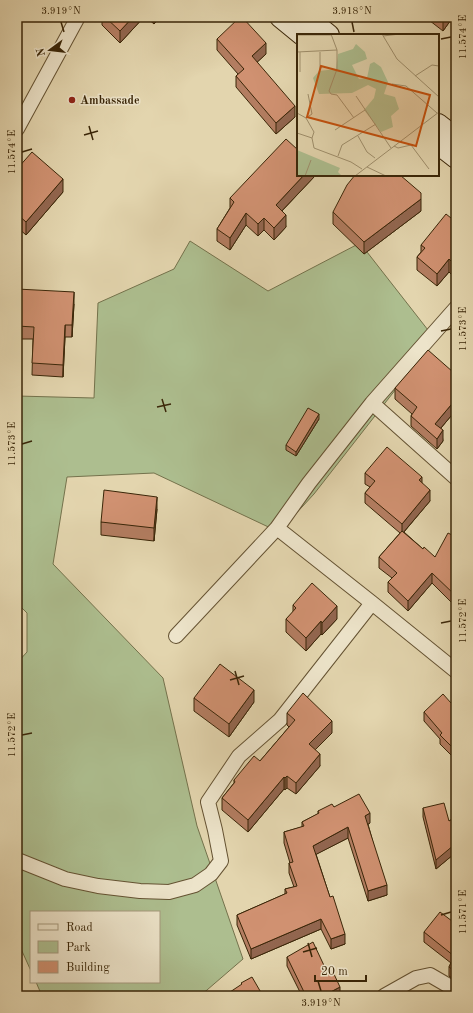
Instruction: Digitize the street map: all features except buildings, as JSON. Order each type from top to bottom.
[{"type":"main road","points":[[280,17],[301,34]]},
{"type":"main road","points":[[307,17],[329,34]]},
{"type":"main road","points":[[439,125],[456,138]]},
{"type":"main road","points":[[439,145],[456,158]]},
{"type":"street","points":[[17,129],[78,17]]},
{"type":"street","points":[[176,636],[277,528],[372,403],[456,308]]},
{"type":"street","points":[[372,403],[456,478]]},
{"type":"street","points":[[277,528],[456,671]]},
{"type":"street","points":[[17,861],[65,879],[98,886],[140,891],[169,892],[195,885],[211,874],[221,861],[208,802],[239,756],[280,720],[372,603]]},
{"type":"street","points":[[384,996],[416,978],[430,975],[449,986],[456,994]]},
{"type":"green space","points":[[190,241],[268,291],[360,243],[435,339],[314,494],[279,532],[154,473],[67,477],[53,564],[163,678],[197,826],[243,959],[200,996],[42,996],[36,983],[160,983],[160,911],[30,911],[30,969],[17,940],[17,663],[27,652],[27,613],[17,603],[17,396],[94,398],[98,303],[174,269]]},
{"type":"place","name":"Ambassade","points":[[72,100]]}]
